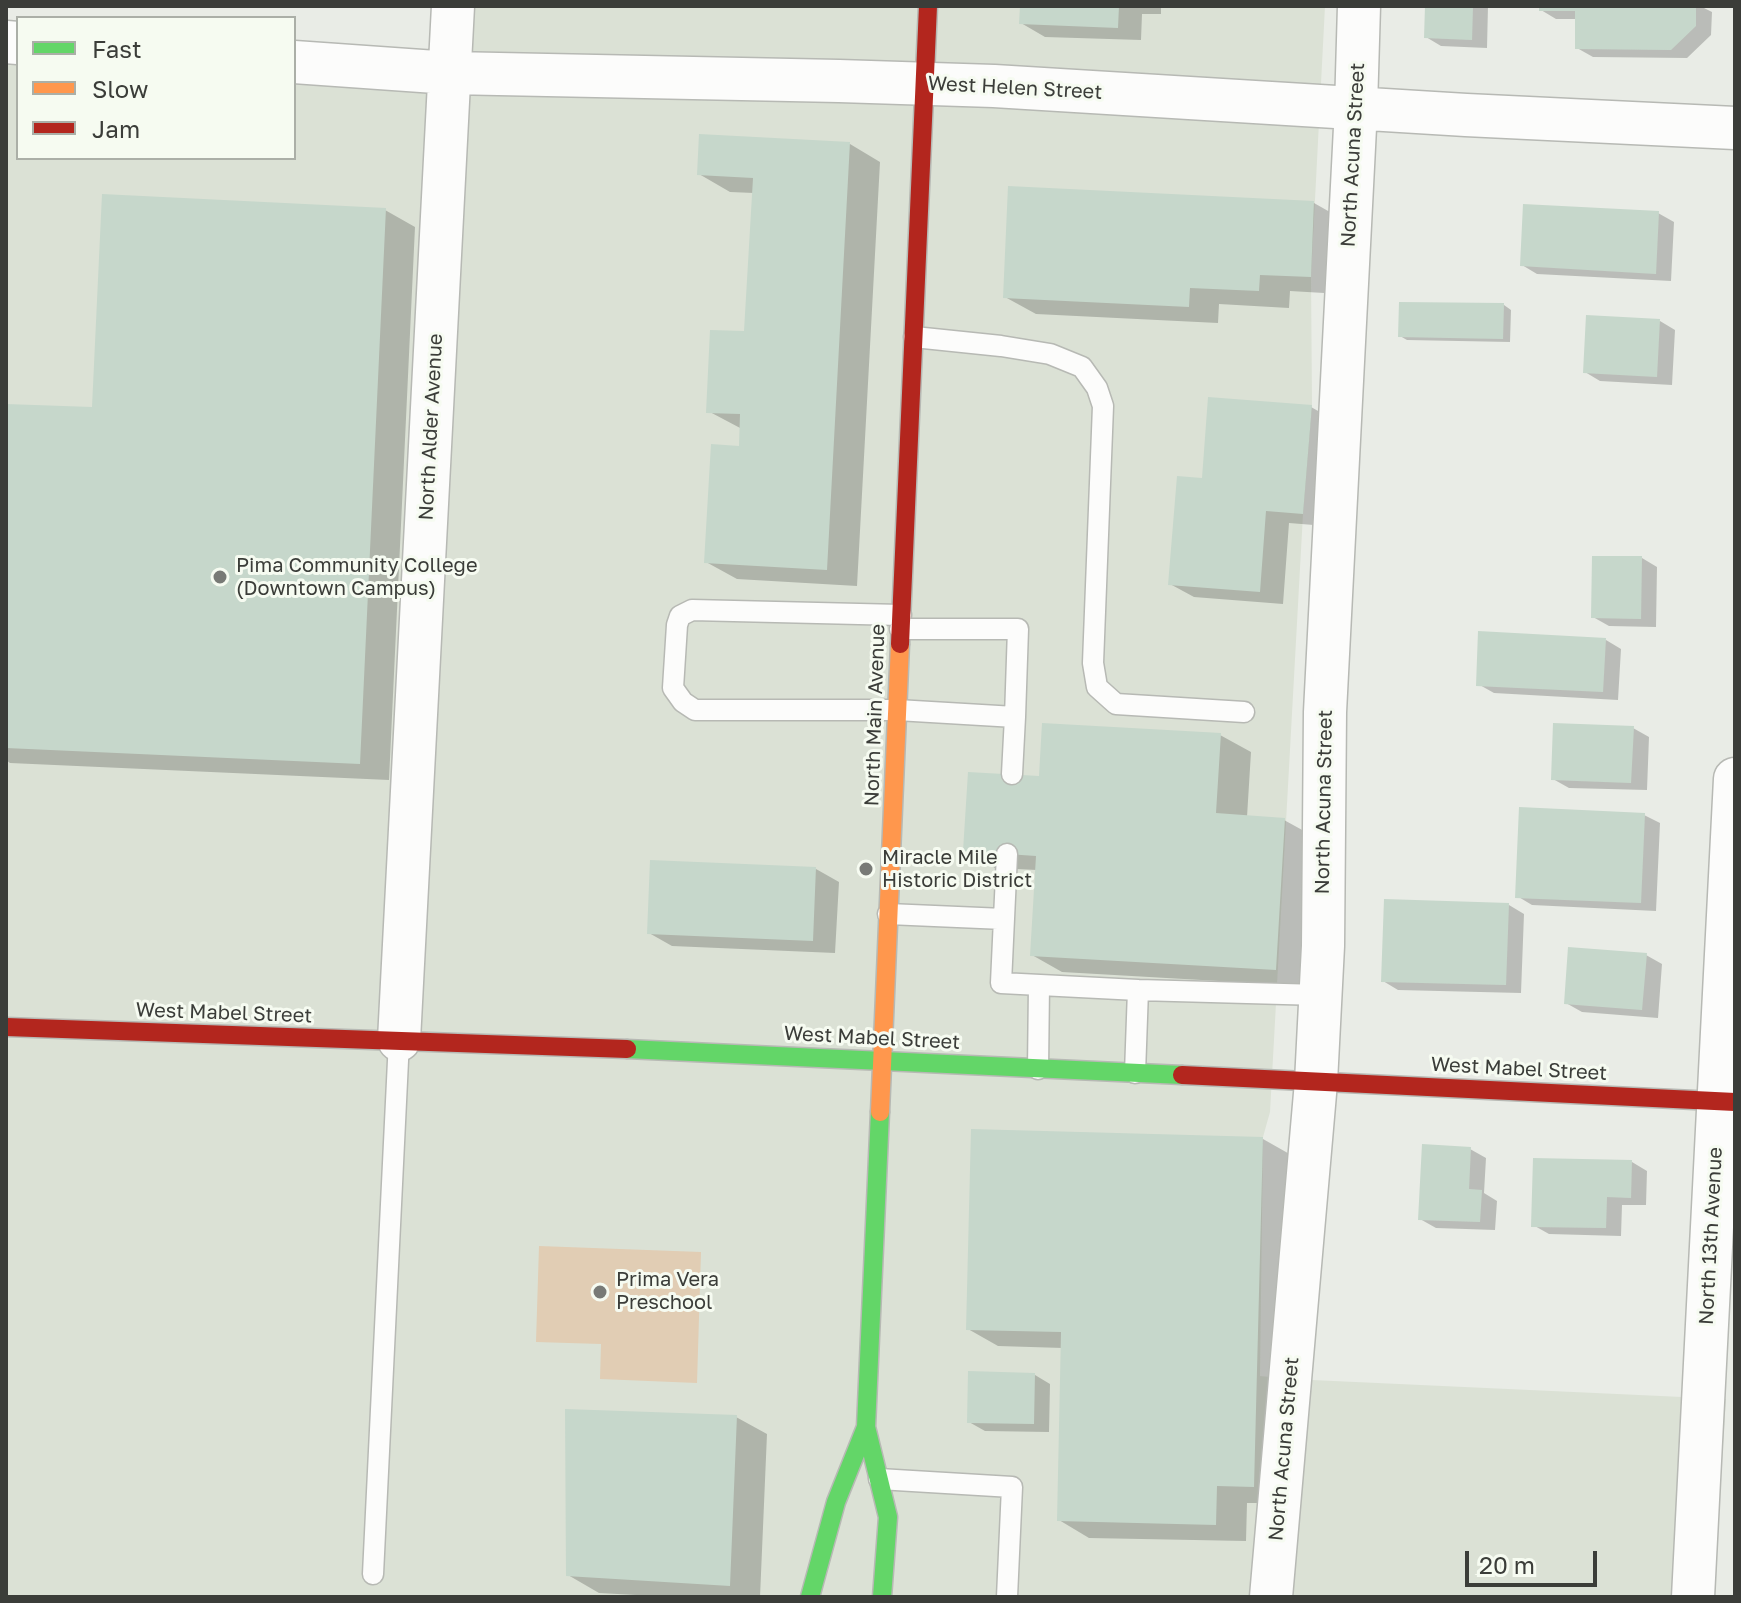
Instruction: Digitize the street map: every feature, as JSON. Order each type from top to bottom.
[{"type":"main road","name":"North Main Avenue","points":[[882,1597],[888,1517],[866,1427],[928,6]]},
{"type":"main road","name":"West Mabel Street","points":[[6,1027],[634,1049],[1726,1101]]},
{"type":"main road","name":"North Main Avenue","points":[[810,1597],[836,1502],[866,1427]]},
{"type":"street","name":"North Alder Avenue","points":[[399,1040],[453,6]]},
{"type":"street","name":"North Acuna Street","points":[[1271,1597],[1316,1082],[1323,946],[1325,712],[1359,6]]},
{"type":"street","name":"West Helen Street","points":[[296,62],[450,73],[926,83],[1735,128]]},
{"type":"street","name":"North 13th Avenue","points":[[1693,1597],[1726,1101],[1735,779]]},
{"type":"lane","points":[[914,337],[1050,354],[1082,367],[1097,388],[1103,406],[1093,663],[1097,687],[1116,704],[1244,712]]},
{"type":"lane","points":[[1012,774],[1015,717],[1018,629],[692,610],[680,616],[677,625],[673,688],[683,702],[695,710],[897,710],[1015,717]]},
{"type":"lane","points":[[1007,854],[1001,983],[1320,995]]},
{"type":"lane","points":[[888,914],[1004,919]]},
{"type":"lane","points":[[1038,1069],[1039,985]]},
{"type":"lane","points":[[1135,1073],[1138,990]]},
{"type":"lane","points":[[373,1574],[399,1040]]},
{"type":"lane","points":[[879,1479],[1012,1487],[1007,1597]]},
{"type":"shaded area","points":[[455,6],[1325,6],[1311,277],[1312,405],[1303,514],[1270,1112],[1263,1137],[1260,1376],[1726,1399],[1713,1597],[6,1597],[6,52],[16,52],[16,160],[296,160],[296,71],[453,82]]},
{"type":"shaded area","points":[[539,1246],[701,1252],[697,1383],[600,1379],[601,1344],[536,1342]]},
{"type":"building","points":[[1020,6],[1119,6],[1118,28],[1019,24]]},
{"type":"building","points":[[1425,6],[1473,6],[1472,40],[1424,38]]},
{"type":"building","points":[[1539,6],[1696,6],[1696,26],[1671,50],[1575,49],[1575,11],[1539,11]]},
{"type":"building","points":[[699,134],[850,142],[827,570],[704,563],[711,444],[739,446],[740,414],[706,413],[710,330],[744,331],[753,178],[697,175]]},
{"type":"building","points":[[1008,186],[1314,201],[1311,277],[1260,275],[1259,291],[1190,288],[1189,307],[1003,298]]},
{"type":"building","points":[[102,194],[386,208],[360,764],[6,748],[6,404],[92,407]]},
{"type":"building","points":[[1523,204],[1659,211],[1656,274],[1520,266]]},
{"type":"building","points":[[1399,302],[1504,303],[1503,339],[1398,337]]},
{"type":"building","points":[[1586,315],[1660,319],[1657,377],[1583,373]]},
{"type":"building","points":[[1208,397],[1312,405],[1303,514],[1266,511],[1260,592],[1168,585],[1177,476],[1202,478]]},
{"type":"building","points":[[1592,556],[1642,556],[1641,619],[1591,618]]},
{"type":"building","points":[[1478,631],[1606,638],[1603,692],[1476,686]]},
{"type":"building","points":[[1042,723],[1221,733],[1216,813],[1285,818],[1276,970],[1030,956],[1036,856],[963,851],[968,772],[1039,776]]},
{"type":"building","points":[[1553,723],[1634,726],[1631,783],[1551,780]]},
{"type":"building","points":[[1519,807],[1645,813],[1641,903],[1515,898]]},
{"type":"building","points":[[650,860],[816,867],[813,941],[647,934]]},
{"type":"building","points":[[1384,899],[1509,903],[1506,985],[1381,982]]},
{"type":"building","points":[[1568,947],[1647,953],[1642,1010],[1564,1004]]},
{"type":"building","points":[[971,1129],[1263,1137],[1254,1487],[1217,1486],[1216,1525],[1057,1521],[1061,1332],[966,1330]]},
{"type":"building","points":[[1422,1144],[1471,1147],[1469,1189],[1482,1190],[1480,1222],[1418,1220]]},
{"type":"building","points":[[1533,1158],[1632,1160],[1631,1198],[1607,1197],[1606,1228],[1531,1227]]},
{"type":"building","points":[[968,1371],[1035,1373],[1034,1424],[967,1423]]},
{"type":"building","points":[[565,1409],[737,1415],[730,1586],[566,1576]]},
{"type":"traffic: fast","points":[[627,1049],[1182,1075]]},
{"type":"traffic: fast","points":[[880,1112],[866,1427],[888,1517],[882,1597]]},
{"type":"traffic: fast","points":[[810,1597],[836,1502],[866,1427]]},
{"type":"traffic: slow","points":[[880,1112],[900,644]]},
{"type":"traffic: jam","points":[[900,644],[928,6]]},
{"type":"traffic: jam","points":[[6,1027],[627,1049]]},
{"type":"traffic: jam","points":[[1182,1075],[1735,1102]]},
{"type":"place","name":"Pima Community College (Downtown Campus)","points":[[220,577]]},
{"type":"place","name":"Miracle Mile Historic District","points":[[866,869]]},
{"type":"place","name":"Prima Vera Preschool","points":[[600,1292]]}]
